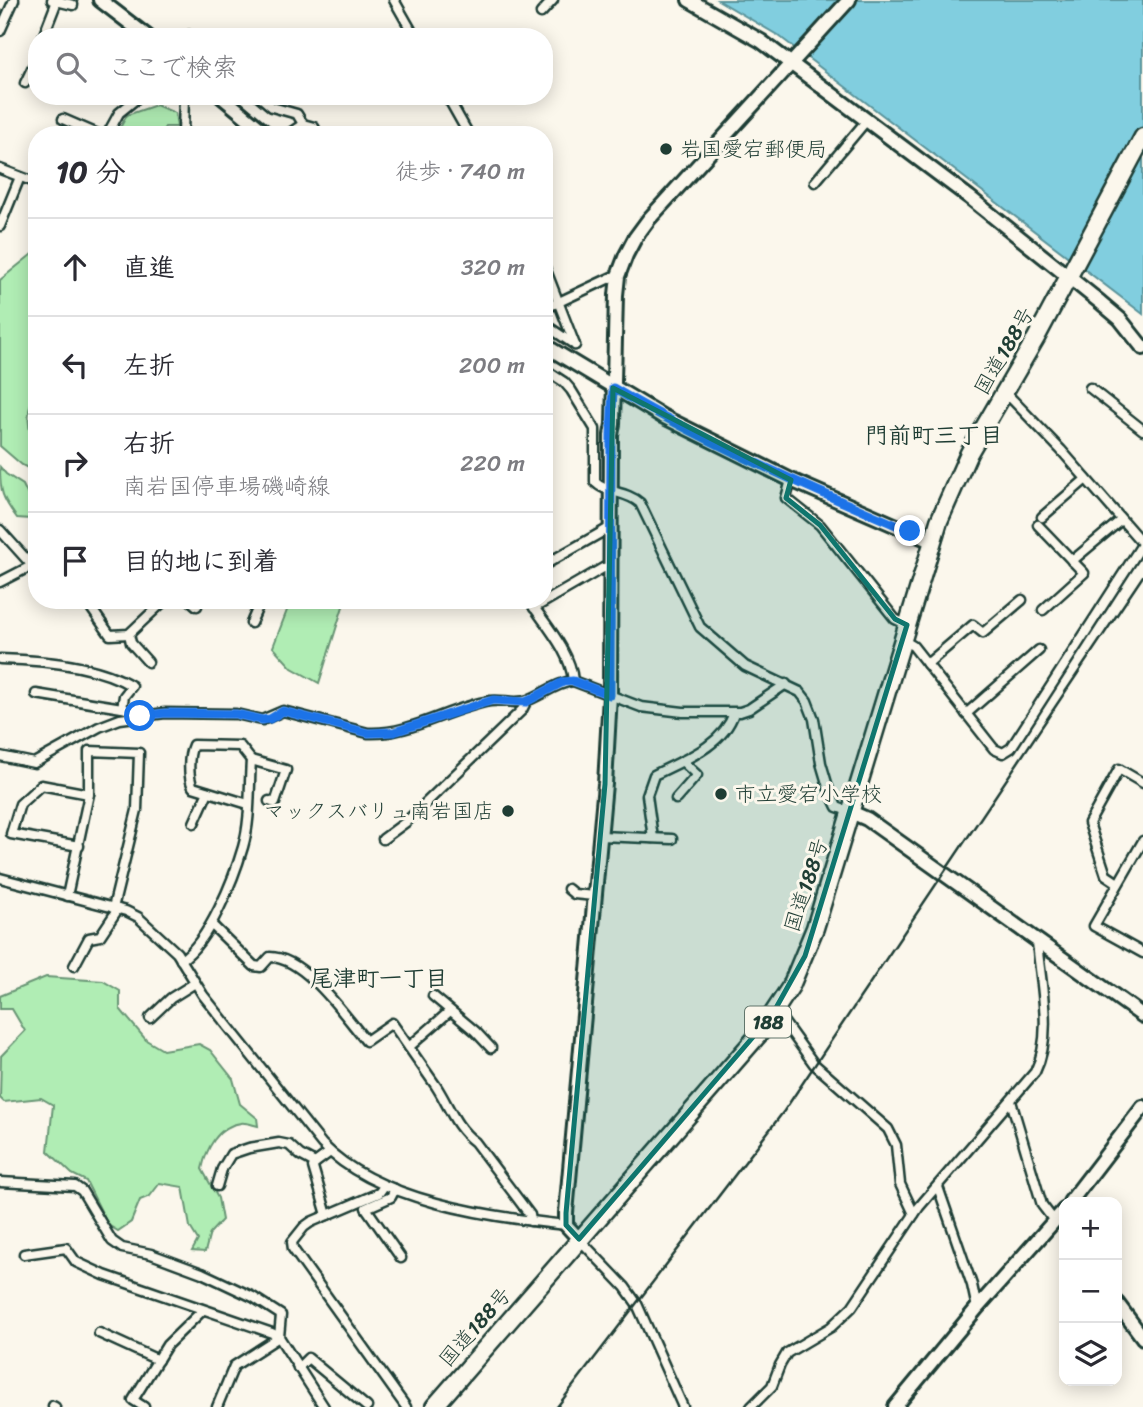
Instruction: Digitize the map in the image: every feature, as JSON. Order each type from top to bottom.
[{"type":"highway","name":"国道188号","points":[[434,1407],[760,1033],[790,986],[805,956],[932,541],[969,453],[1005,392],[1143,137]]},
{"type":"street","points":[[0,31],[14,0]]},
{"type":"street","points":[[100,0],[136,28]]},
{"type":"street","points":[[394,0],[410,28]]},
{"type":"street","points":[[541,13],[553,0]]},
{"type":"street","points":[[689,0],[794,61],[867,120],[1071,272],[1120,320],[1143,348]]},
{"type":"street","points":[[566,1225],[606,784],[610,695],[614,323],[618,276],[635,238],[649,219],[849,0]]},
{"type":"street","points":[[46,28],[54,1],[74,5]]},
{"type":"street","points":[[25,83],[28,77]]},
{"type":"street","points":[[112,126],[119,113],[129,105]]},
{"type":"street","points":[[183,126],[184,105]]},
{"type":"street","points":[[232,105],[257,126]]},
{"type":"street","points":[[270,105],[297,114],[303,124],[310,126]]},
{"type":"street","points":[[452,105],[464,126]]},
{"type":"street","points":[[63,120],[78,126]]},
{"type":"street","points":[[816,182],[867,120]]},
{"type":"street","points":[[0,169],[28,180]]},
{"type":"street","points":[[0,226],[20,177]]},
{"type":"street","points":[[553,305],[618,276]]},
{"type":"street","points":[[553,288],[575,345],[553,330]]},
{"type":"street","points":[[553,351],[662,416],[791,480],[932,541]]},
{"type":"street","points":[[553,375],[572,390],[595,429],[595,482],[601,488],[632,496],[640,503],[700,627],[745,666],[786,684],[800,692],[807,701],[814,719],[821,763],[837,807],[867,819],[1143,1016]]},
{"type":"street","points":[[1090,388],[1143,429]]},
{"type":"street","points":[[791,480],[786,498],[820,526],[895,619],[966,715],[994,749],[1003,753],[1011,748],[1143,543],[1005,392]]},
{"type":"street","points":[[1043,610],[1084,573],[1040,521],[1086,479]]},
{"type":"street","points":[[1072,561],[1121,520]]},
{"type":"street","points":[[553,560],[611,527]]},
{"type":"street","points":[[0,530],[28,562]]},
{"type":"street","points":[[553,593],[603,568],[611,567]]},
{"type":"street","points":[[0,582],[28,571]]},
{"type":"street","points":[[927,664],[973,625],[983,633],[1022,600]]},
{"type":"street","points":[[92,609],[110,635],[129,634],[155,609]]},
{"type":"street","points":[[251,623],[257,609]]},
{"type":"street","points":[[534,609],[563,652],[572,671],[573,681]]},
{"type":"street","points":[[129,634],[131,643],[148,662]]},
{"type":"street","points":[[966,715],[1039,650]]},
{"type":"street","points":[[0,659],[39,660],[115,676],[132,686],[124,696],[122,708]]},
{"type":"street","points":[[0,756],[34,763],[99,727],[120,719],[165,713],[236,714],[262,720],[270,719],[283,711],[380,734],[415,726],[493,700],[526,702],[563,682],[573,681],[641,707],[663,711],[734,713],[749,709],[786,684]]},
{"type":"street","points":[[36,694],[122,708],[140,716]]},
{"type":"street","points":[[383,839],[406,822],[522,710],[526,702]]},
{"type":"street","points":[[653,838],[647,795],[654,775],[715,742],[725,731],[734,713]]},
{"type":"street","points":[[248,804],[193,787],[190,751],[192,746],[240,746],[251,760],[286,770],[275,803],[269,801]]},
{"type":"street","points":[[67,896],[89,794],[89,751],[139,752],[137,810],[115,909],[100,936],[89,938],[74,966]]},
{"type":"street","points":[[181,960],[212,925],[244,846],[251,760]]},
{"type":"street","points":[[676,799],[697,775],[682,761]]},
{"type":"street","points":[[1118,883],[1106,875],[1089,823],[1119,769],[1143,783]]},
{"type":"street","points":[[79,846],[11,834],[20,804],[41,785],[89,794]]},
{"type":"street","points":[[194,823],[208,792]]},
{"type":"street","points":[[600,836],[672,839]]},
{"type":"street","points":[[1143,841],[1094,926],[1143,953]]},
{"type":"street","points":[[0,878],[138,917],[177,953],[195,983],[254,1061],[330,1152],[375,1182],[496,1216],[566,1225],[634,1299],[649,1326],[683,1407]]},
{"type":"street","points":[[568,889],[575,894],[594,896]]},
{"type":"street","points":[[212,925],[254,966],[261,967],[270,957],[277,957],[295,965],[308,975],[366,1041],[392,1023],[443,1097],[443,1103],[464,1134],[475,1142],[530,1215],[531,1222]]},
{"type":"street","points":[[751,1407],[772,1386],[787,1353],[831,1327],[852,1307],[914,1214],[1035,1072],[1043,1054],[1045,1035],[1037,941]]},
{"type":"street","points":[[150,1018],[171,998],[195,983]]},
{"type":"street","points":[[433,996],[491,1048]]},
{"type":"street","points":[[409,1047],[450,1011]]},
{"type":"street","points":[[772,1015],[783,1021],[814,1065],[888,1129],[895,1145],[900,1184],[914,1214]]},
{"type":"street","points":[[1012,1101],[1042,1205],[1059,1227]]},
{"type":"street","points":[[1074,1197],[1143,1107]]},
{"type":"street","points":[[217,1186],[222,1169],[231,1154],[249,1148],[279,1143],[289,1145],[315,1163]]},
{"type":"street","points":[[327,1215],[313,1167],[330,1152]]},
{"type":"street","points":[[0,1182],[75,1186],[82,1191],[112,1241],[122,1248],[151,1254],[202,1273],[253,1297],[281,1315],[279,1337],[324,1407]]},
{"type":"street","points":[[384,1186],[379,1193],[304,1227],[292,1242],[293,1249],[406,1407]]},
{"type":"street","points":[[938,1187],[968,1272],[977,1308]]},
{"type":"street","points":[[395,1189],[391,1197],[366,1208],[401,1258]]},
{"type":"street","points":[[895,1407],[977,1308],[1059,1217]]},
{"type":"street","points":[[24,1254],[66,1248],[76,1262],[104,1275],[279,1337]]},
{"type":"street","points":[[144,1407],[133,1400],[167,1345],[203,1310]]},
{"type":"street","points":[[1122,1310],[1143,1338]]},
{"type":"street","points":[[99,1333],[158,1360]]},
{"type":"street","points":[[218,1407],[234,1366],[279,1337]]},
{"type":"street","points":[[298,1368],[308,1358],[367,1407]]},
{"type":"highlighted area","points":[[613,388],[791,480],[786,498],[820,525],[895,619],[907,625],[805,956],[772,1015],[579,1239],[566,1225],[566,1213],[605,784]]},
{"type":"green space","points":[[156,105],[175,113],[177,126],[121,126],[127,115]]},
{"type":"green space","points":[[28,257],[28,468],[0,446],[0,280]]},
{"type":"green space","points":[[0,467],[23,485],[28,495],[28,519],[17,518],[1,489]]},
{"type":"green space","points":[[288,609],[342,609],[319,683],[292,668],[273,647]]},
{"type":"green space","points":[[46,977],[103,981],[120,991],[120,1009],[146,1040],[163,1050],[199,1044],[210,1050],[233,1079],[240,1104],[257,1118],[258,1126],[243,1123],[225,1129],[214,1140],[206,1154],[202,1169],[218,1198],[222,1220],[210,1233],[205,1252],[192,1251],[198,1240],[190,1227],[183,1187],[160,1183],[150,1196],[140,1200],[131,1222],[118,1231],[108,1225],[86,1181],[72,1174],[48,1151],[53,1105],[41,1098],[4,1102],[0,1098],[1,1056],[25,1031],[12,1009],[0,1009],[0,996]]},
{"type":"water","points":[[718,0],[1143,0],[1143,314],[779,36]]},
{"type":"railway","points":[[557,1407],[784,1111],[1143,576]]},
{"type":"place","name":"岩国愛宕郵便局","points":[[666,149]]},
{"type":"place","name":"市立愛宕小学校","points":[[721,794]]},
{"type":"place","name":"マックスバリュ南岩国店","points":[[508,811]]},
{"type":"district","name":"門前町三丁目","points":[[934,435]]},
{"type":"district","name":"尾津町一丁目","points":[[379,978]]},
{"type":"route","points":[[140,716],[165,713],[236,714],[262,720],[270,719],[283,711],[380,734],[415,726],[493,700],[526,702],[563,682],[573,681],[610,695],[613,388],[662,416],[791,480],[910,531]]}]
